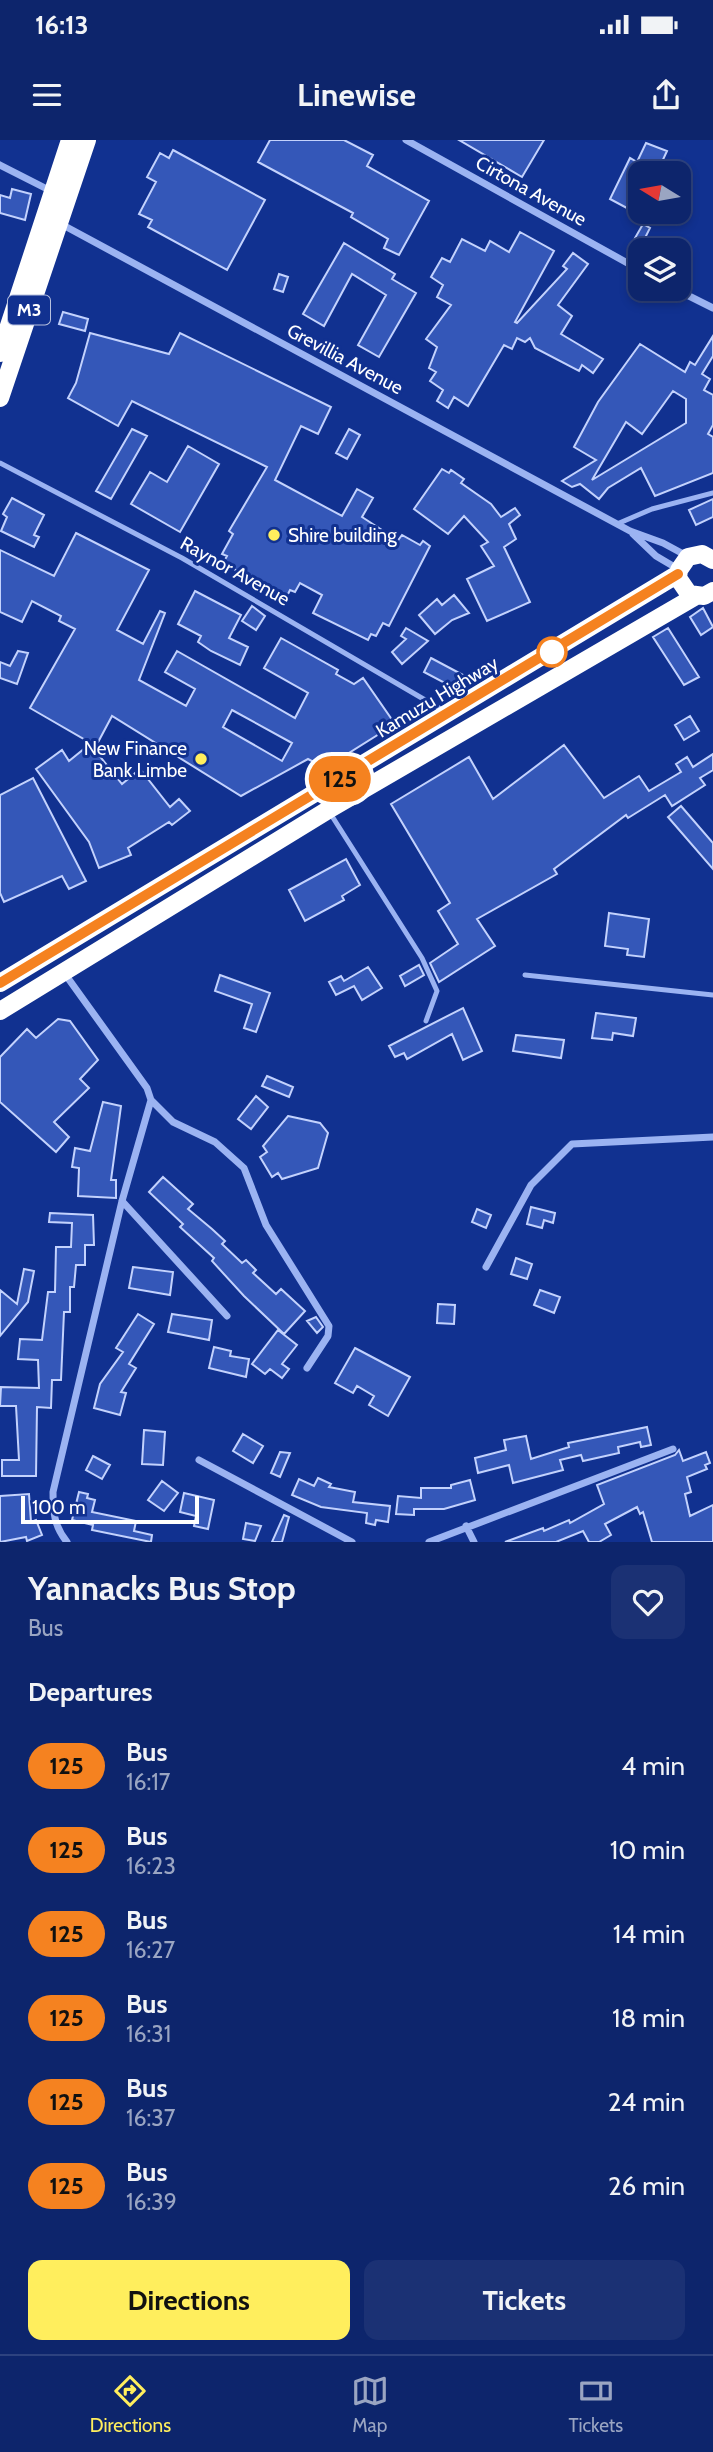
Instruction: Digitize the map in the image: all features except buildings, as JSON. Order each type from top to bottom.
[{"type":"highway","name":"M3","points":[[60,196],[70,140]]},
{"type":"highway","name":"M3","points":[[0,353],[60,196],[88,140]]},
{"type":"highway","name":"M3","points":[[0,398],[52,219]]},
{"type":"highway","points":[[708,593],[684,590],[682,567],[711,557]]},
{"type":"highway","name":"Kamuzu Highway","points":[[0,983],[450,715],[682,567]]},
{"type":"highway","points":[[0,1010],[328,810],[708,593]]},
{"type":"street","name":"Cirtona Avenue","points":[[407,140],[628,263]]},
{"type":"street","points":[[0,165],[60,196]]},
{"type":"street","name":"Grevillia Avenue","points":[[52,219],[630,531],[663,543],[682,567]]},
{"type":"street","points":[[691,297],[713,308]]},
{"type":"street","name":"Grevillia Avenue","points":[[630,531],[656,556],[682,567]]},
{"type":"street","points":[[63,971],[147,1088],[151,1100],[173,1122],[215,1142],[244,1168],[266,1225],[329,1326],[328,1336],[307,1368]]},
{"type":"street","points":[[67,1542],[58,1531],[53,1514],[53,1492],[122,1201],[151,1100]]},
{"type":"street","points":[[486,1267],[531,1185],[572,1144],[713,1137]]},
{"type":"street","points":[[122,1201],[227,1316]]},
{"type":"street","points":[[429,1542],[673,1450]]},
{"type":"street","points":[[199,1460],[352,1542]]},
{"type":"street","points":[[466,1526],[474,1542]]},
{"type":"lane","name":"Raynor Avenue","points":[[0,463],[182,558],[450,715]]},
{"type":"lane","points":[[617,524],[652,509],[713,493]]},
{"type":"lane","points":[[328,810],[422,958],[437,990],[426,1021]]},
{"type":"lane","points":[[525,975],[713,995]]},
{"type":"bus line","name":"125","points":[[0,983],[47,952],[450,715],[678,574]]},
{"type":"place","name":"Shire building","points":[[274,535]]},
{"type":"place","name":"New Finance Bank Limbe","points":[[201,759]]}]
